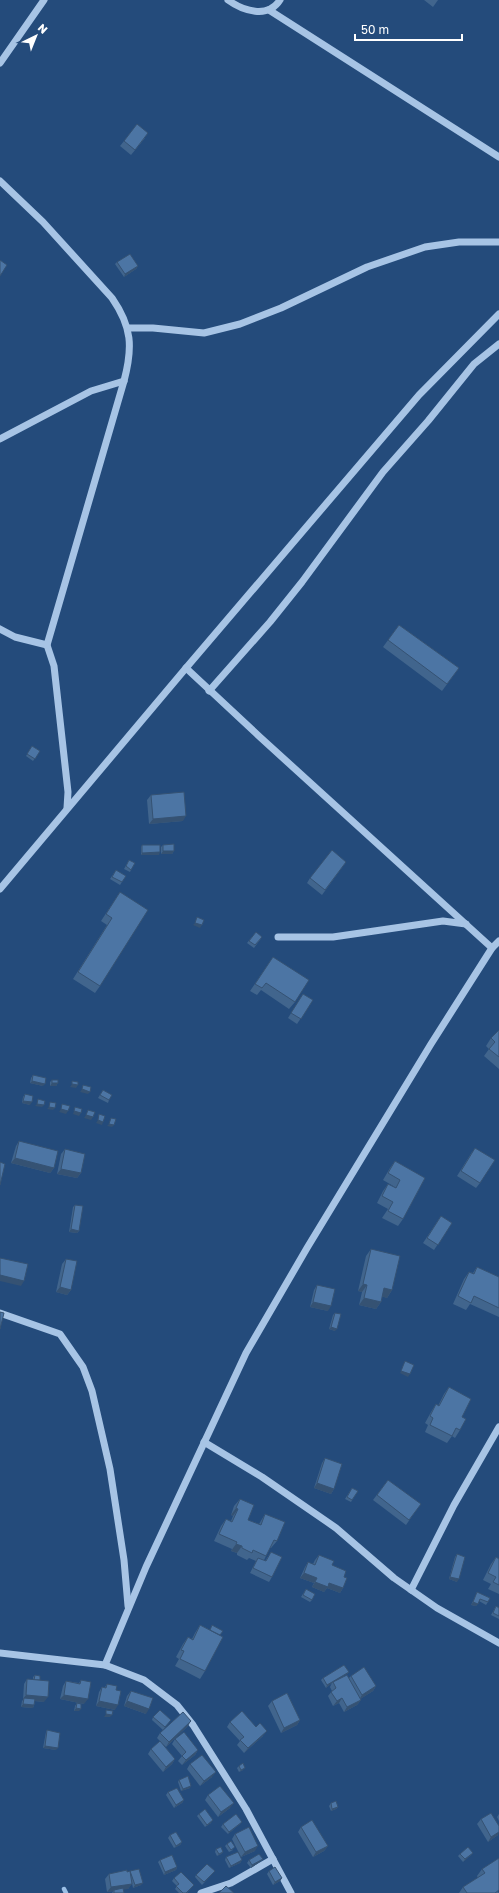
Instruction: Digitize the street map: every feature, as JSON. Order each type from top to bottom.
[{"type":"street","points":[[0,63],[44,0]]},
{"type":"street","points":[[228,0],[245,9],[258,12],[269,10],[280,0]]},
{"type":"street","points":[[269,10],[499,157]]},
{"type":"street","points":[[0,181],[43,222],[112,298],[121,310],[128,328],[130,343],[129,362],[124,381],[47,645],[54,666],[67,785],[67,808]]},
{"type":"street","points":[[128,328],[204,333],[240,324],[281,308],[367,266],[425,247],[459,242],[499,242]]},
{"type":"street","points":[[0,889],[67,808],[419,395],[499,314]]},
{"type":"street","points":[[209,691],[270,622],[302,582],[382,472],[428,422],[474,364],[499,344]]},
{"type":"street","points":[[0,439],[91,391],[124,381]]},
{"type":"street","points":[[0,629],[15,637],[47,645]]},
{"type":"street","points":[[186,668],[209,691],[492,948]]},
{"type":"street","points":[[278,937],[333,937],[438,921],[466,924]]},
{"type":"street","points":[[104,1666],[128,1607],[204,1442],[226,1399],[246,1353],[282,1288],[431,1044],[492,948],[499,941]]},
{"type":"street","points":[[0,1313],[60,1334],[83,1367],[92,1391],[110,1469],[124,1560],[128,1607]]},
{"type":"street","points":[[411,1590],[454,1505],[499,1427]]},
{"type":"street","points":[[204,1442],[262,1477],[336,1528],[411,1590],[437,1608],[499,1643]]},
{"type":"street","points":[[0,1653],[104,1666],[144,1680],[177,1705],[193,1725],[246,1809],[291,1893]]},
{"type":"street","points":[[201,1893],[231,1883],[273,1859]]},
{"type":"building","points":[[137,124],[148,133],[135,150],[124,141]]},
{"type":"building","points":[[130,254],[138,266],[125,274],[117,262]]},
{"type":"building","points":[[0,260],[7,265],[0,276]]},
{"type":"building","points":[[399,625],[459,668],[447,684],[388,640]]},
{"type":"building","points":[[32,746],[40,751],[35,759],[27,754]]},
{"type":"building","points":[[184,792],[186,816],[153,819],[151,795]]},
{"type":"building","points":[[174,844],[174,851],[163,851],[163,845]]},
{"type":"building","points":[[142,845],[160,845],[160,852],[142,853]]},
{"type":"building","points":[[332,850],[346,862],[325,890],[310,878]]},
{"type":"building","points":[[129,860],[135,863],[131,870],[126,866]]},
{"type":"building","points":[[116,870],[126,876],[122,882],[112,877]]},
{"type":"building","points":[[120,892],[148,910],[100,986],[78,972],[112,918],[106,914]]},
{"type":"building","points":[[197,917],[204,920],[202,925],[195,923]]},
{"type":"building","points":[[256,932],[262,937],[255,945],[249,941]]},
{"type":"building","points":[[273,957],[309,980],[295,1002],[266,983],[262,988],[255,984]]},
{"type":"building","points":[[303,994],[313,1000],[301,1019],[291,1013]]},
{"type":"building","points":[[499,1030],[499,1057],[489,1049],[495,1042],[491,1038]]},
{"type":"building","points":[[33,1075],[46,1078],[45,1084],[32,1081]]},
{"type":"building","points":[[52,1080],[58,1080],[58,1083],[52,1083]]},
{"type":"building","points":[[72,1081],[78,1082],[78,1085],[72,1084]]},
{"type":"building","points":[[83,1085],[91,1087],[90,1092],[82,1089]]},
{"type":"building","points":[[103,1090],[112,1095],[109,1100],[100,1095]]},
{"type":"building","points":[[25,1094],[33,1096],[32,1102],[23,1101]]},
{"type":"building","points":[[38,1099],[45,1101],[44,1105],[37,1104]]},
{"type":"building","points":[[50,1102],[56,1103],[55,1108],[49,1107]]},
{"type":"building","points":[[62,1104],[70,1106],[68,1111],[61,1109]]},
{"type":"building","points":[[75,1107],[82,1109],[81,1113],[74,1111]]},
{"type":"building","points":[[88,1110],[95,1112],[93,1117],[86,1115]]},
{"type":"building","points":[[99,1114],[105,1116],[103,1122],[98,1120]]},
{"type":"building","points":[[111,1118],[116,1119],[114,1125],[109,1124]]},
{"type":"building","points":[[19,1141],[58,1151],[54,1168],[15,1158]]},
{"type":"building","points":[[475,1148],[495,1160],[480,1183],[461,1171]]},
{"type":"building","points":[[65,1149],[85,1154],[81,1173],[61,1169]]},
{"type":"building","points":[[395,1161],[425,1178],[403,1219],[388,1211],[393,1202],[382,1196],[388,1184],[396,1188],[400,1180],[388,1173]]},
{"type":"building","points":[[0,1162],[5,1164],[0,1185]]},
{"type":"building","points":[[75,1205],[83,1206],[79,1231],[71,1229]]},
{"type":"building","points":[[441,1216],[452,1223],[438,1245],[427,1238]]},
{"type":"building","points":[[371,1249],[400,1256],[392,1290],[384,1288],[381,1302],[364,1298],[367,1285],[363,1284]]},
{"type":"building","points":[[0,1258],[28,1264],[24,1281],[0,1275]]},
{"type":"building","points":[[66,1259],[77,1261],[71,1290],[60,1287]]},
{"type":"building","points":[[477,1267],[499,1277],[499,1308],[474,1296],[471,1303],[458,1296],[469,1272],[474,1274]]},
{"type":"building","points":[[317,1285],[335,1289],[331,1306],[313,1302]]},
{"type":"building","points":[[0,1312],[4,1313],[0,1329]]},
{"type":"building","points":[[335,1313],[341,1314],[337,1329],[331,1327]]},
{"type":"building","points":[[405,1361],[414,1365],[410,1374],[401,1371]]},
{"type":"building","points":[[449,1387],[471,1399],[462,1417],[466,1419],[460,1430],[456,1428],[452,1436],[430,1425],[433,1418],[430,1416],[436,1404],[439,1406]]},
{"type":"building","points":[[325,1458],[342,1464],[334,1489],[317,1483]]},
{"type":"building","points":[[388,1480],[421,1504],[409,1520],[377,1495]]},
{"type":"building","points":[[352,1488],[358,1491],[352,1500],[347,1497]]},
{"type":"building","points":[[240,1499],[254,1505],[248,1520],[261,1525],[265,1514],[285,1522],[277,1541],[274,1540],[266,1556],[253,1550],[252,1553],[236,1544],[237,1542],[219,1534],[226,1519],[232,1522],[238,1509],[236,1508]]},
{"type":"building","points":[[271,1552],[282,1557],[272,1577],[253,1568],[258,1558],[266,1561]]},
{"type":"building","points":[[457,1554],[465,1557],[459,1579],[450,1577]]},
{"type":"building","points":[[319,1555],[334,1561],[332,1565],[346,1571],[344,1577],[347,1578],[343,1588],[329,1583],[328,1587],[315,1582],[317,1578],[304,1573],[308,1562],[315,1565]]},
{"type":"building","points":[[496,1557],[499,1559],[499,1585],[493,1582],[496,1577],[488,1573]]},
{"type":"building","points":[[306,1589],[315,1594],[312,1600],[303,1595]]},
{"type":"building","points":[[477,1592],[490,1598],[488,1602],[480,1599],[478,1604],[473,1602]]},
{"type":"building","points":[[496,1606],[499,1608],[499,1616],[493,1613]]},
{"type":"building","points":[[200,1625],[223,1637],[205,1671],[180,1659],[184,1651],[181,1650],[188,1637],[193,1640]]},
{"type":"building","points":[[212,1625],[223,1631],[220,1635],[210,1630]]},
{"type":"building","points":[[344,1665],[349,1672],[327,1685],[323,1678]]},
{"type":"building","points":[[364,1667],[376,1686],[362,1695],[351,1676]]},
{"type":"building","points":[[35,1675],[40,1676],[40,1680],[34,1680]]},
{"type":"building","points":[[347,1675],[361,1700],[347,1707],[342,1698],[337,1701],[331,1692],[336,1688],[333,1682]]},
{"type":"building","points":[[27,1679],[49,1681],[48,1697],[26,1695]]},
{"type":"building","points":[[81,1680],[91,1682],[88,1699],[64,1695],[66,1681],[80,1684]]},
{"type":"building","points":[[107,1684],[117,1686],[116,1690],[121,1691],[118,1705],[99,1701],[102,1687],[106,1688]]},
{"type":"building","points":[[131,1691],[153,1698],[149,1709],[127,1701]]},
{"type":"building","points":[[287,1693],[300,1720],[284,1728],[272,1701]]},
{"type":"building","points":[[24,1698],[35,1699],[34,1705],[23,1704]]},
{"type":"building","points":[[77,1703],[81,1704],[81,1709],[76,1708]]},
{"type":"building","points":[[106,1710],[113,1711],[112,1715],[106,1714]]},
{"type":"building","points":[[160,1710],[171,1720],[165,1727],[153,1717]]},
{"type":"building","points":[[242,1711],[256,1727],[260,1723],[267,1731],[248,1748],[240,1740],[244,1737],[230,1722]]},
{"type":"building","points":[[183,1712],[191,1721],[169,1742],[160,1733]]},
{"type":"building","points":[[47,1730],[60,1733],[58,1748],[45,1746]]},
{"type":"building","points":[[184,1732],[198,1750],[186,1760],[182,1756],[186,1752],[175,1739]]},
{"type":"building","points":[[160,1741],[175,1759],[166,1767],[151,1749]]},
{"type":"building","points":[[202,1755],[216,1772],[204,1781],[190,1764]]},
{"type":"building","points":[[243,1763],[245,1768],[241,1770],[239,1766]]},
{"type":"building","points":[[188,1776],[191,1786],[183,1789],[179,1780]]},
{"type":"building","points":[[220,1786],[234,1803],[221,1812],[208,1795]]},
{"type":"building","points":[[177,1788],[184,1800],[176,1805],[168,1792]]},
{"type":"building","points":[[336,1801],[338,1807],[332,1809],[331,1803]]},
{"type":"building","points":[[205,1809],[213,1820],[207,1825],[199,1814]]},
{"type":"building","points":[[491,1813],[499,1826],[499,1832],[491,1837],[481,1819]]},
{"type":"building","points":[[236,1814],[242,1822],[229,1832],[223,1824]]},
{"type":"building","points":[[312,1820],[328,1846],[316,1852],[301,1827]]},
{"type":"building","points":[[249,1827],[258,1846],[245,1852],[235,1834]]},
{"type":"building","points":[[176,1832],[182,1842],[176,1846],[170,1835]]},
{"type":"building","points":[[231,1841],[235,1847],[231,1850],[227,1844]]},
{"type":"building","points":[[221,1847],[223,1852],[219,1854],[216,1849]]},
{"type":"building","points":[[468,1847],[473,1853],[465,1859],[460,1854]]},
{"type":"building","points":[[238,1852],[242,1860],[231,1866],[226,1857]]},
{"type":"building","points":[[259,1854],[263,1859],[252,1865],[249,1860]]},
{"type":"building","points":[[172,1855],[177,1867],[165,1872],[160,1860]]},
{"type":"building","points":[[499,1858],[499,1890],[495,1893],[467,1893],[463,1887],[485,1873],[482,1869]]},
{"type":"building","points":[[207,1864],[215,1871],[204,1882],[196,1875]]},
{"type":"building","points":[[275,1867],[282,1878],[275,1882],[269,1871]]},
{"type":"building","points":[[139,1869],[143,1883],[135,1885],[130,1871]]},
{"type":"building","points":[[127,1870],[127,1872],[130,1871],[132,1884],[111,1887],[109,1874]]},
{"type":"building","points":[[181,1872],[194,1885],[186,1893],[183,1893],[176,1886],[179,1884],[174,1878]]},
{"type":"building","points":[[226,1886],[234,1893],[219,1893]]},
{"type":"building","points":[[123,1888],[124,1893],[114,1893],[114,1890]]},
{"type":"waterway","points":[[64,1889],[66,1893]]}]
